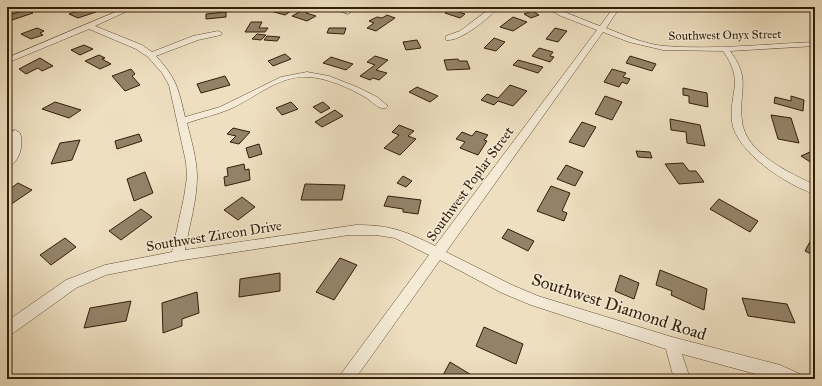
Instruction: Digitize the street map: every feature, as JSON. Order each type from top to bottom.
[{"type":"street","points":[[7,61],[133,7]]},
{"type":"street","points":[[333,7],[348,12]]},
{"type":"street","points":[[449,38],[463,33],[496,7]]},
{"type":"street","name":"Southwest Onyx Street","points":[[547,7],[642,44],[663,48],[725,49],[815,44]]},
{"type":"street","name":"Southwest Poplar Street","points":[[346,379],[618,7]]},
{"type":"street","points":[[89,26],[139,47],[151,55],[163,68],[173,85],[191,162],[192,177],[190,197],[177,256]]},
{"type":"street","points":[[151,55],[196,38],[218,33]]},
{"type":"street","points":[[725,49],[735,62],[740,74],[737,121],[739,129],[750,148],[761,160],[815,190]]},
{"type":"street","points":[[182,121],[228,106],[273,81],[297,75],[310,74],[365,93],[383,106]]},
{"type":"street","points":[[7,163],[13,156],[17,144],[15,133]]},
{"type":"street","name":"Southwest Zircon Drive","points":[[7,329],[50,297],[89,275],[105,270],[177,256],[350,230],[368,229],[388,231],[437,253]]},
{"type":"street","name":"Southwest Diamond Road","points":[[437,253],[507,289],[536,301],[672,344],[780,373],[795,379]]},
{"type":"street","points":[[672,344],[682,379]]},
{"type":"building","points":[[273,7],[286,7],[294,9],[285,15],[267,10]]},
{"type":"building","points":[[377,7],[394,7],[393,11],[376,11]]},
{"type":"building","points":[[453,7],[463,9],[459,12],[465,14],[460,18],[445,13]]},
{"type":"building","points":[[86,8],[96,12],[78,18],[69,14]]},
{"type":"building","points":[[27,10],[33,13],[9,21],[7,20],[7,16],[10,15],[8,15]]},
{"type":"building","points":[[303,10],[309,11],[306,13],[316,16],[307,21],[292,16]]},
{"type":"building","points":[[532,11],[539,15],[531,18],[524,14]]},
{"type":"building","points":[[226,12],[226,17],[206,19],[206,14]]},
{"type":"building","points":[[387,15],[395,18],[376,31],[367,28],[374,23],[369,21],[377,17],[382,18]]},
{"type":"building","points":[[513,17],[527,22],[513,31],[500,27]]},
{"type":"building","points":[[251,22],[262,22],[259,28],[268,28],[265,32],[245,32]]},
{"type":"building","points":[[37,28],[44,31],[40,33],[43,35],[31,39],[21,34]]},
{"type":"building","points":[[329,28],[346,28],[344,34],[327,33]]},
{"type":"building","points":[[555,28],[567,31],[558,42],[546,39]]},
{"type":"building","points":[[257,34],[266,35],[261,40],[252,39]]},
{"type":"building","points":[[267,36],[280,37],[277,41],[264,40]]},
{"type":"building","points":[[494,38],[505,42],[496,51],[484,48]]},
{"type":"building","points":[[417,40],[421,48],[406,50],[403,42]]},
{"type":"building","points":[[84,45],[93,49],[80,55],[71,50]]},
{"type":"building","points":[[539,48],[553,52],[550,56],[554,57],[550,62],[532,56]]},
{"type":"building","points":[[285,54],[291,59],[273,66],[268,61]]},
{"type":"building","points":[[99,55],[105,58],[102,59],[111,64],[100,69],[85,61]]},
{"type":"building","points":[[375,56],[388,60],[376,70],[387,73],[379,80],[373,78],[370,80],[360,76],[375,65],[367,62]]},
{"type":"building","points":[[630,56],[656,64],[652,71],[626,63]]},
{"type":"building","points":[[331,57],[353,64],[346,70],[323,63]]},
{"type":"building","points":[[40,58],[53,66],[42,71],[38,68],[26,74],[19,69]]},
{"type":"building","points":[[458,59],[459,61],[467,61],[470,69],[447,70],[444,60]]},
{"type":"building","points":[[518,60],[543,67],[538,73],[513,65]]},
{"type":"building","points":[[131,69],[135,74],[132,76],[140,85],[125,91],[112,76]]},
{"type":"building","points":[[612,69],[626,73],[623,77],[630,79],[627,84],[622,82],[619,87],[604,82]]},
{"type":"building","points":[[225,76],[230,85],[201,93],[197,84]]},
{"type":"building","points":[[510,85],[527,91],[513,106],[498,101],[494,105],[481,100],[487,94],[498,98]]},
{"type":"building","points":[[417,87],[438,96],[430,102],[409,92]]},
{"type":"building","points":[[683,88],[707,93],[708,107],[689,103],[689,96],[683,95]]},
{"type":"building","points":[[605,96],[622,102],[612,120],[595,114]]},
{"type":"building","points":[[791,96],[804,100],[803,111],[774,103],[775,97],[791,101]]},
{"type":"building","points":[[55,102],[81,110],[69,118],[42,109]]},
{"type":"building","points":[[291,102],[298,109],[282,115],[276,108]]},
{"type":"building","points":[[323,102],[330,108],[321,113],[313,107]]},
{"type":"building","points":[[335,110],[343,116],[322,127],[315,122]]},
{"type":"building","points":[[771,115],[791,118],[799,143],[778,139]]},
{"type":"building","points":[[670,119],[700,125],[705,146],[687,143],[686,132],[671,130]]},
{"type":"building","points":[[582,122],[596,127],[584,147],[569,142]]},
{"type":"building","points":[[399,125],[414,131],[408,136],[416,139],[400,155],[384,148],[399,135],[392,132]]},
{"type":"building","points":[[233,128],[250,132],[239,144],[230,142],[236,136],[227,134]]},
{"type":"building","points":[[476,131],[488,135],[484,140],[487,141],[478,155],[460,148],[465,142],[456,139],[462,132],[472,136]]},
{"type":"building","points":[[139,134],[142,141],[117,149],[115,141]]},
{"type":"building","points":[[80,140],[72,160],[51,164],[60,143]]},
{"type":"building","points":[[259,144],[262,154],[249,158],[246,148]]},
{"type":"building","points":[[636,151],[650,152],[652,158],[638,157]]},
{"type":"building","points":[[812,151],[815,153],[815,165],[801,156]]},
{"type":"building","points":[[683,163],[689,171],[696,171],[704,182],[679,184],[665,164]]},
{"type":"building","points":[[244,164],[245,170],[249,169],[250,180],[225,186],[224,177],[228,176],[227,168]]},
{"type":"building","points":[[566,165],[583,172],[575,186],[557,179]]},
{"type":"building","points":[[145,172],[153,193],[134,201],[127,179]]},
{"type":"building","points":[[403,176],[412,181],[406,187],[397,183]]},
{"type":"building","points":[[18,183],[32,190],[7,207],[7,191]]},
{"type":"building","points":[[305,184],[345,185],[342,200],[301,200]]},
{"type":"building","points":[[551,186],[570,193],[562,211],[567,213],[564,221],[537,211]]},
{"type":"building","points":[[388,196],[421,200],[418,214],[403,212],[403,209],[384,206]]},
{"type":"building","points":[[242,197],[255,207],[238,220],[224,210]]},
{"type":"building","points":[[719,199],[758,221],[750,232],[710,209]]},
{"type":"building","points":[[141,209],[152,217],[121,240],[109,231]]},
{"type":"building","points":[[508,229],[534,241],[528,251],[502,238]]},
{"type":"building","points":[[813,236],[815,237],[815,256],[805,251]]},
{"type":"building","points":[[65,238],[76,247],[51,265],[40,255]]},
{"type":"building","points":[[340,258],[357,265],[334,300],[316,292]]},
{"type":"building","points":[[660,270],[707,289],[704,310],[671,295],[672,291],[656,285]]},
{"type":"building","points":[[280,273],[280,291],[239,297],[240,279]]},
{"type":"building","points":[[620,275],[639,283],[634,299],[615,291]]},
{"type":"building","points":[[197,292],[199,313],[182,319],[182,326],[163,333],[162,303]]},
{"type":"building","points":[[742,298],[787,304],[795,323],[748,316]]},
{"type":"building","points":[[131,301],[126,321],[84,328],[90,308]]},
{"type":"building","points":[[484,327],[523,344],[516,364],[476,346]]},
{"type":"building","points":[[450,362],[478,379],[441,379]]}]
